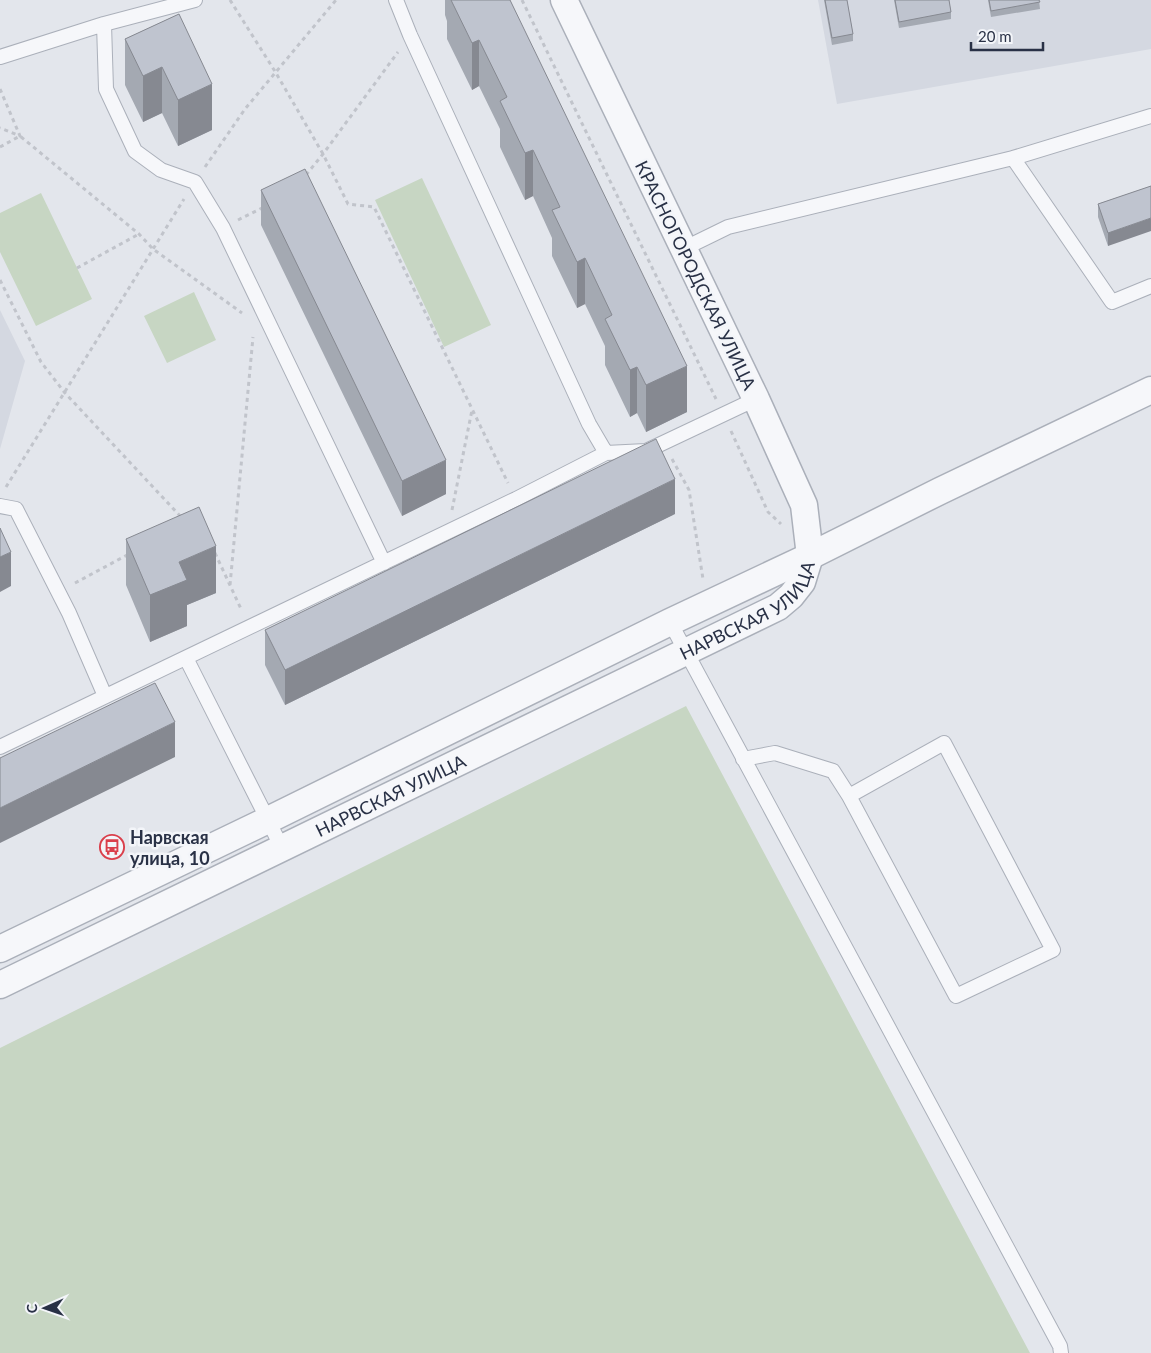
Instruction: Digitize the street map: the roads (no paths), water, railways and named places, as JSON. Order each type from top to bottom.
[{"type":"street","name":"КРАСНОГОРОДСКАЯ УЛИЦА","points":[[564,0],[756,399],[804,505],[810,556]]},
{"type":"street","points":[[810,556],[1151,390]]},
{"type":"street","name":"НАРВСКАЯ УЛИЦА","points":[[0,949],[268,820],[670,622],[810,556]]},
{"type":"street","name":"НАРВСКАЯ УЛИЦА","points":[[0,985],[687,652],[778,606],[791,596],[802,582],[810,556]]},
{"type":"lane","points":[[0,57],[104,24],[195,0]]},
{"type":"lane","points":[[396,0],[410,35],[584,415],[606,453]]},
{"type":"lane","points":[[104,24],[106,89],[135,151],[162,170],[195,182],[223,228],[384,562]]},
{"type":"lane","points":[[683,249],[728,227],[1013,158],[1151,116]]},
{"type":"lane","points":[[1013,158],[1112,302],[1151,286]]},
{"type":"lane","points":[[0,747],[516,499],[606,453],[646,451],[756,399]]},
{"type":"lane","points":[[0,506],[16,509],[69,613],[105,696]]},
{"type":"lane","points":[[670,622],[1060,1346],[1061,1353]]},
{"type":"lane","points":[[186,658],[282,848]]},
{"type":"lane","points":[[743,759],[775,753],[834,771],[956,996],[1053,950],[944,743],[849,796]]},
{"type":"place","name":"Нарвская улица, 10","points":[[112,847]]}]
